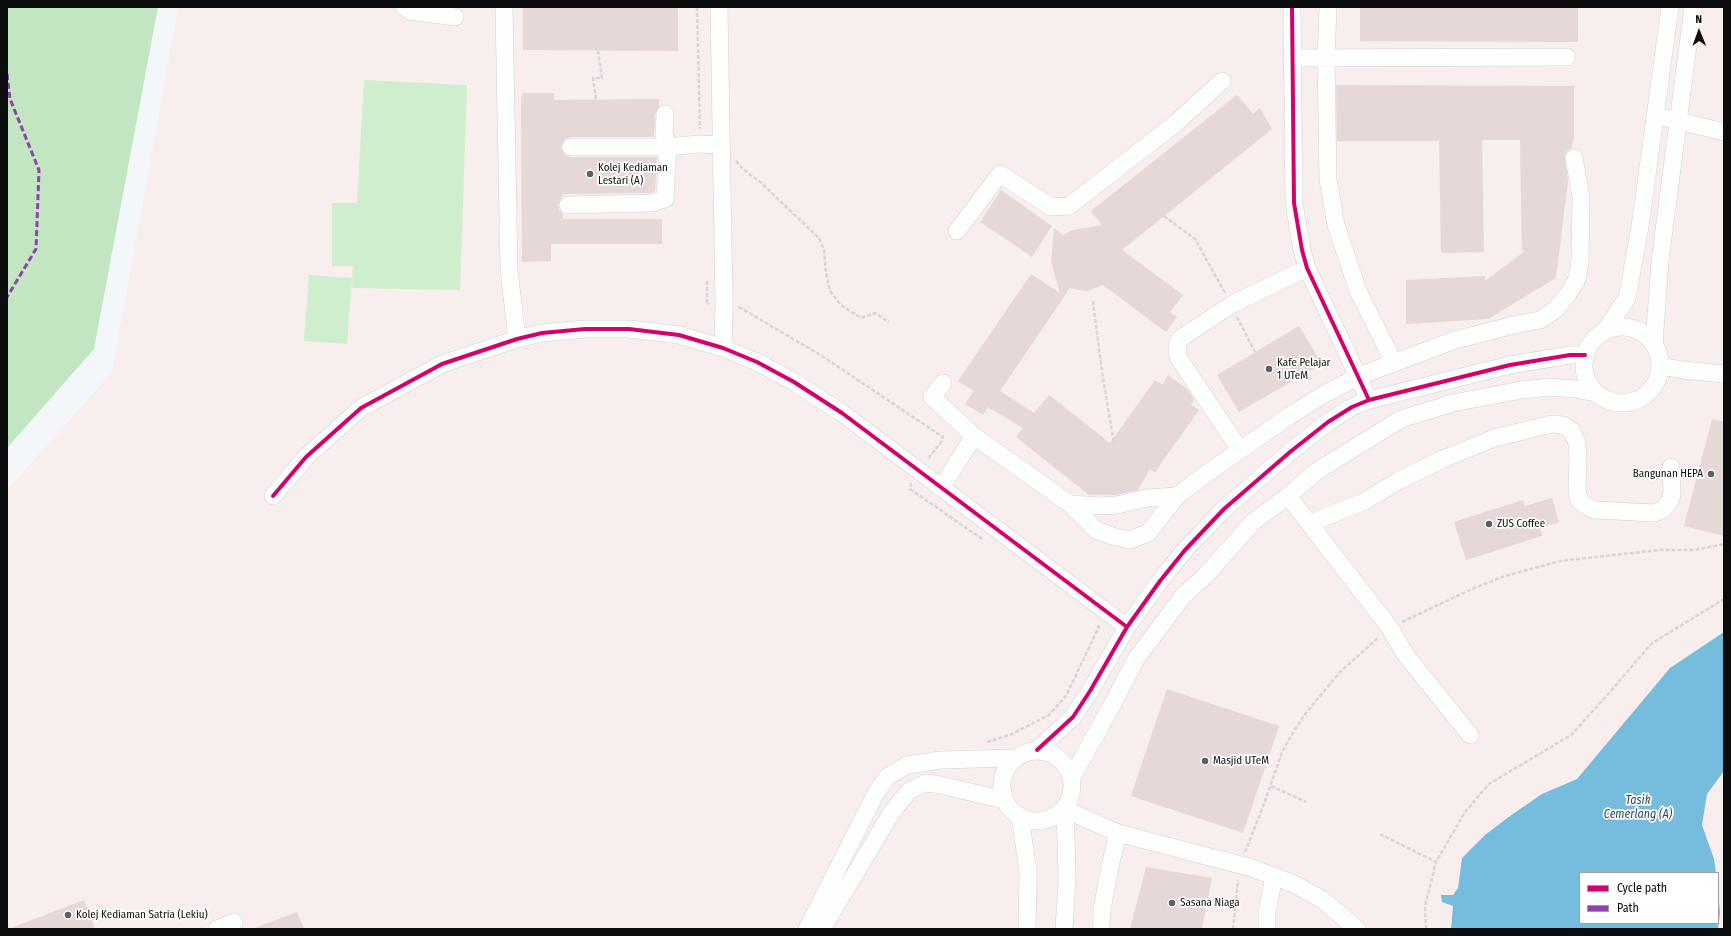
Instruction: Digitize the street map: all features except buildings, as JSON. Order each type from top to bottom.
[{"type":"street","points":[[404,7],[410,11],[455,17]]},
{"type":"street","points":[[504,7],[509,270],[517,339]]},
{"type":"street","points":[[720,7],[724,303],[723,348]]},
{"type":"street","points":[[1292,7],[1294,203],[1302,250],[1307,268],[1369,400]]},
{"type":"street","points":[[1328,7],[1326,59],[1328,180],[1336,225],[1358,291],[1394,363]]},
{"type":"street","points":[[1604,332],[1627,298],[1640,227],[1670,7]]},
{"type":"street","points":[[1654,344],[1660,260],[1693,7]]},
{"type":"street","points":[[1292,58],[1567,57]]},
{"type":"street","points":[[957,231],[1000,174],[1051,206],[1069,206],[1176,123],[1222,81]]},
{"type":"street","points":[[568,205],[652,203],[665,199],[668,147],[664,134],[665,114]]},
{"type":"street","points":[[1655,115],[1724,132]]},
{"type":"street","points":[[571,147],[668,147],[699,144],[721,145]]},
{"type":"street","points":[[943,383],[932,397],[974,436],[1070,504],[1096,530],[1115,537],[1130,540],[1148,532],[1177,496],[1240,450],[1323,395],[1359,376],[1455,340],[1540,320],[1556,309],[1568,294],[1577,279],[1580,261],[1581,198],[1574,158]]},
{"type":"street","points":[[1240,450],[1190,378],[1178,357],[1177,352],[1179,340],[1231,305],[1307,268]]},
{"type":"street","points":[[1072,777],[1136,659],[1183,596],[1206,575],[1253,522],[1288,496],[1317,471],[1401,419],[1453,403],[1521,390],[1549,387],[1575,389],[1596,393],[1613,402],[1632,402],[1645,395],[1655,384],[1659,376],[1660,358],[1654,344],[1643,334],[1630,328],[1614,328],[1604,332],[1596,338],[1589,346],[1585,355],[1584,369],[1588,382],[1596,393]]},
{"type":"street","points":[[273,496],[306,457],[361,408],[442,364],[517,339],[542,333],[585,329],[629,329],[679,335],[723,348],[757,362],[794,382],[842,413],[1128,627]]},
{"type":"street","points":[[1037,750],[1073,717],[1128,627],[1160,581],[1185,550],[1224,509],[1290,452],[1328,422],[1352,407],[1369,400],[1510,365],[1570,355],[1585,355]]},
{"type":"street","points":[[1660,366],[1682,370],[1724,374]]},
{"type":"street","points":[[1310,523],[1363,502],[1398,481],[1494,438],[1552,424],[1563,425],[1572,431],[1577,443],[1577,490],[1579,500],[1586,506],[1595,510],[1654,513],[1662,510],[1668,504],[1672,495],[1671,466]]},
{"type":"street","points":[[941,488],[974,436]]},
{"type":"street","points":[[1070,504],[1098,506],[1118,505],[1146,498],[1177,496]]},
{"type":"street","points":[[1288,496],[1390,628],[1405,654],[1470,735]]},
{"type":"street","points":[[1037,750],[1049,752],[1059,758],[1067,766],[1072,777],[1073,789],[1070,800],[1064,810],[1054,817],[1032,821],[1020,817],[1011,810],[1005,800],[1002,789],[1003,777],[1008,766],[1015,758],[1026,752],[1037,750]]},
{"type":"street","points":[[807,929],[876,793],[887,777],[906,765],[940,760],[1015,758]]},
{"type":"street","points":[[822,929],[892,812],[909,790],[925,783],[935,784],[1005,800]]},
{"type":"street","points":[[1064,810],[1118,833],[1246,866],[1294,884],[1323,900],[1357,929]]},
{"type":"street","points":[[1064,810],[1067,881],[1064,929]]},
{"type":"street","points":[[1020,817],[1028,871],[1027,929]]},
{"type":"street","points":[[1101,929],[1102,910],[1118,833]]},
{"type":"street","points":[[1267,929],[1267,912],[1274,876]]},
{"type":"street","points":[[217,929],[234,922]]},
{"type":"path","points":[[697,7],[700,136]]},
{"type":"path","points":[[596,99],[593,78],[602,78],[598,50]]},
{"type":"path","points":[[721,145],[743,169],[760,182],[819,238],[824,250],[826,273],[830,291],[841,305],[861,318],[875,313],[889,322]]},
{"type":"path","points":[[1164,216],[1195,239],[1255,352]]},
{"type":"path","points":[[707,280],[707,304],[724,303],[738,306],[822,356],[943,437],[942,441],[918,471],[910,489],[985,541]]},
{"type":"path","points":[[1093,301],[1102,372],[1114,444]]},
{"type":"path","points":[[1426,929],[1425,906],[1436,862],[1466,812],[1489,784],[1571,735],[1651,644],[1724,599]]},
{"type":"path","points":[[984,743],[1012,734],[1049,715],[1066,696],[1099,627],[1094,619]]},
{"type":"path","points":[[1271,786],[1306,802]]},
{"type":"path","points":[[1380,834],[1436,862]]},
{"type":"shaded area","points":[[178,7],[1724,7],[1724,929],[7,929],[7,490],[112,372]]},
{"type":"green space","points":[[7,7],[158,7],[94,349],[7,448]]},
{"type":"green space","points":[[364,80],[467,85],[460,290],[352,288],[353,266],[332,266],[332,203],[357,203]]},
{"type":"green space","points":[[309,275],[352,278],[347,344],[304,341]]},
{"type":"water","name":"Tasik Cemerlang (A)","points":[[1724,632],[1724,771],[1707,794],[1702,825],[1714,859],[1716,872],[1579,872],[1579,924],[1719,924],[1718,929],[1451,929],[1453,906],[1442,902],[1441,895],[1453,895],[1458,888],[1462,858],[1485,835],[1542,794],[1577,779],[1670,668]]},
{"type":"marked path","points":[[7,74],[10,99],[39,170],[36,249],[7,297]]},
{"type":"cycle path","points":[[1292,7],[1294,203],[1302,250],[1307,268],[1369,400]]},
{"type":"cycle path","points":[[273,496],[306,457],[361,408],[442,364],[517,339],[542,333],[585,329],[629,329],[679,335],[723,348],[757,362],[794,382],[842,413],[1127,627]]},
{"type":"cycle path","points":[[1037,750],[1073,717],[1090,691],[1127,627],[1160,581],[1185,550],[1224,509],[1290,452],[1328,422],[1352,407],[1369,400],[1510,365],[1570,355],[1585,355]]},
{"type":"place","name":"Kolej Kediaman Lestari (A)","points":[[590,174]]},
{"type":"place","name":"Kafe Pelajar 1 UTeM","points":[[1269,369]]},
{"type":"place","name":"Bangunan HEPA","points":[[1711,474]]},
{"type":"place","name":"ZUS Coffee","points":[[1489,524]]},
{"type":"place","name":"Masjid UTeM","points":[[1205,761]]},
{"type":"place","name":"Sasana Niaga","points":[[1172,903]]},
{"type":"place","name":"Kolej Kediaman Satria (Lekiu)","points":[[68,915]]}]
